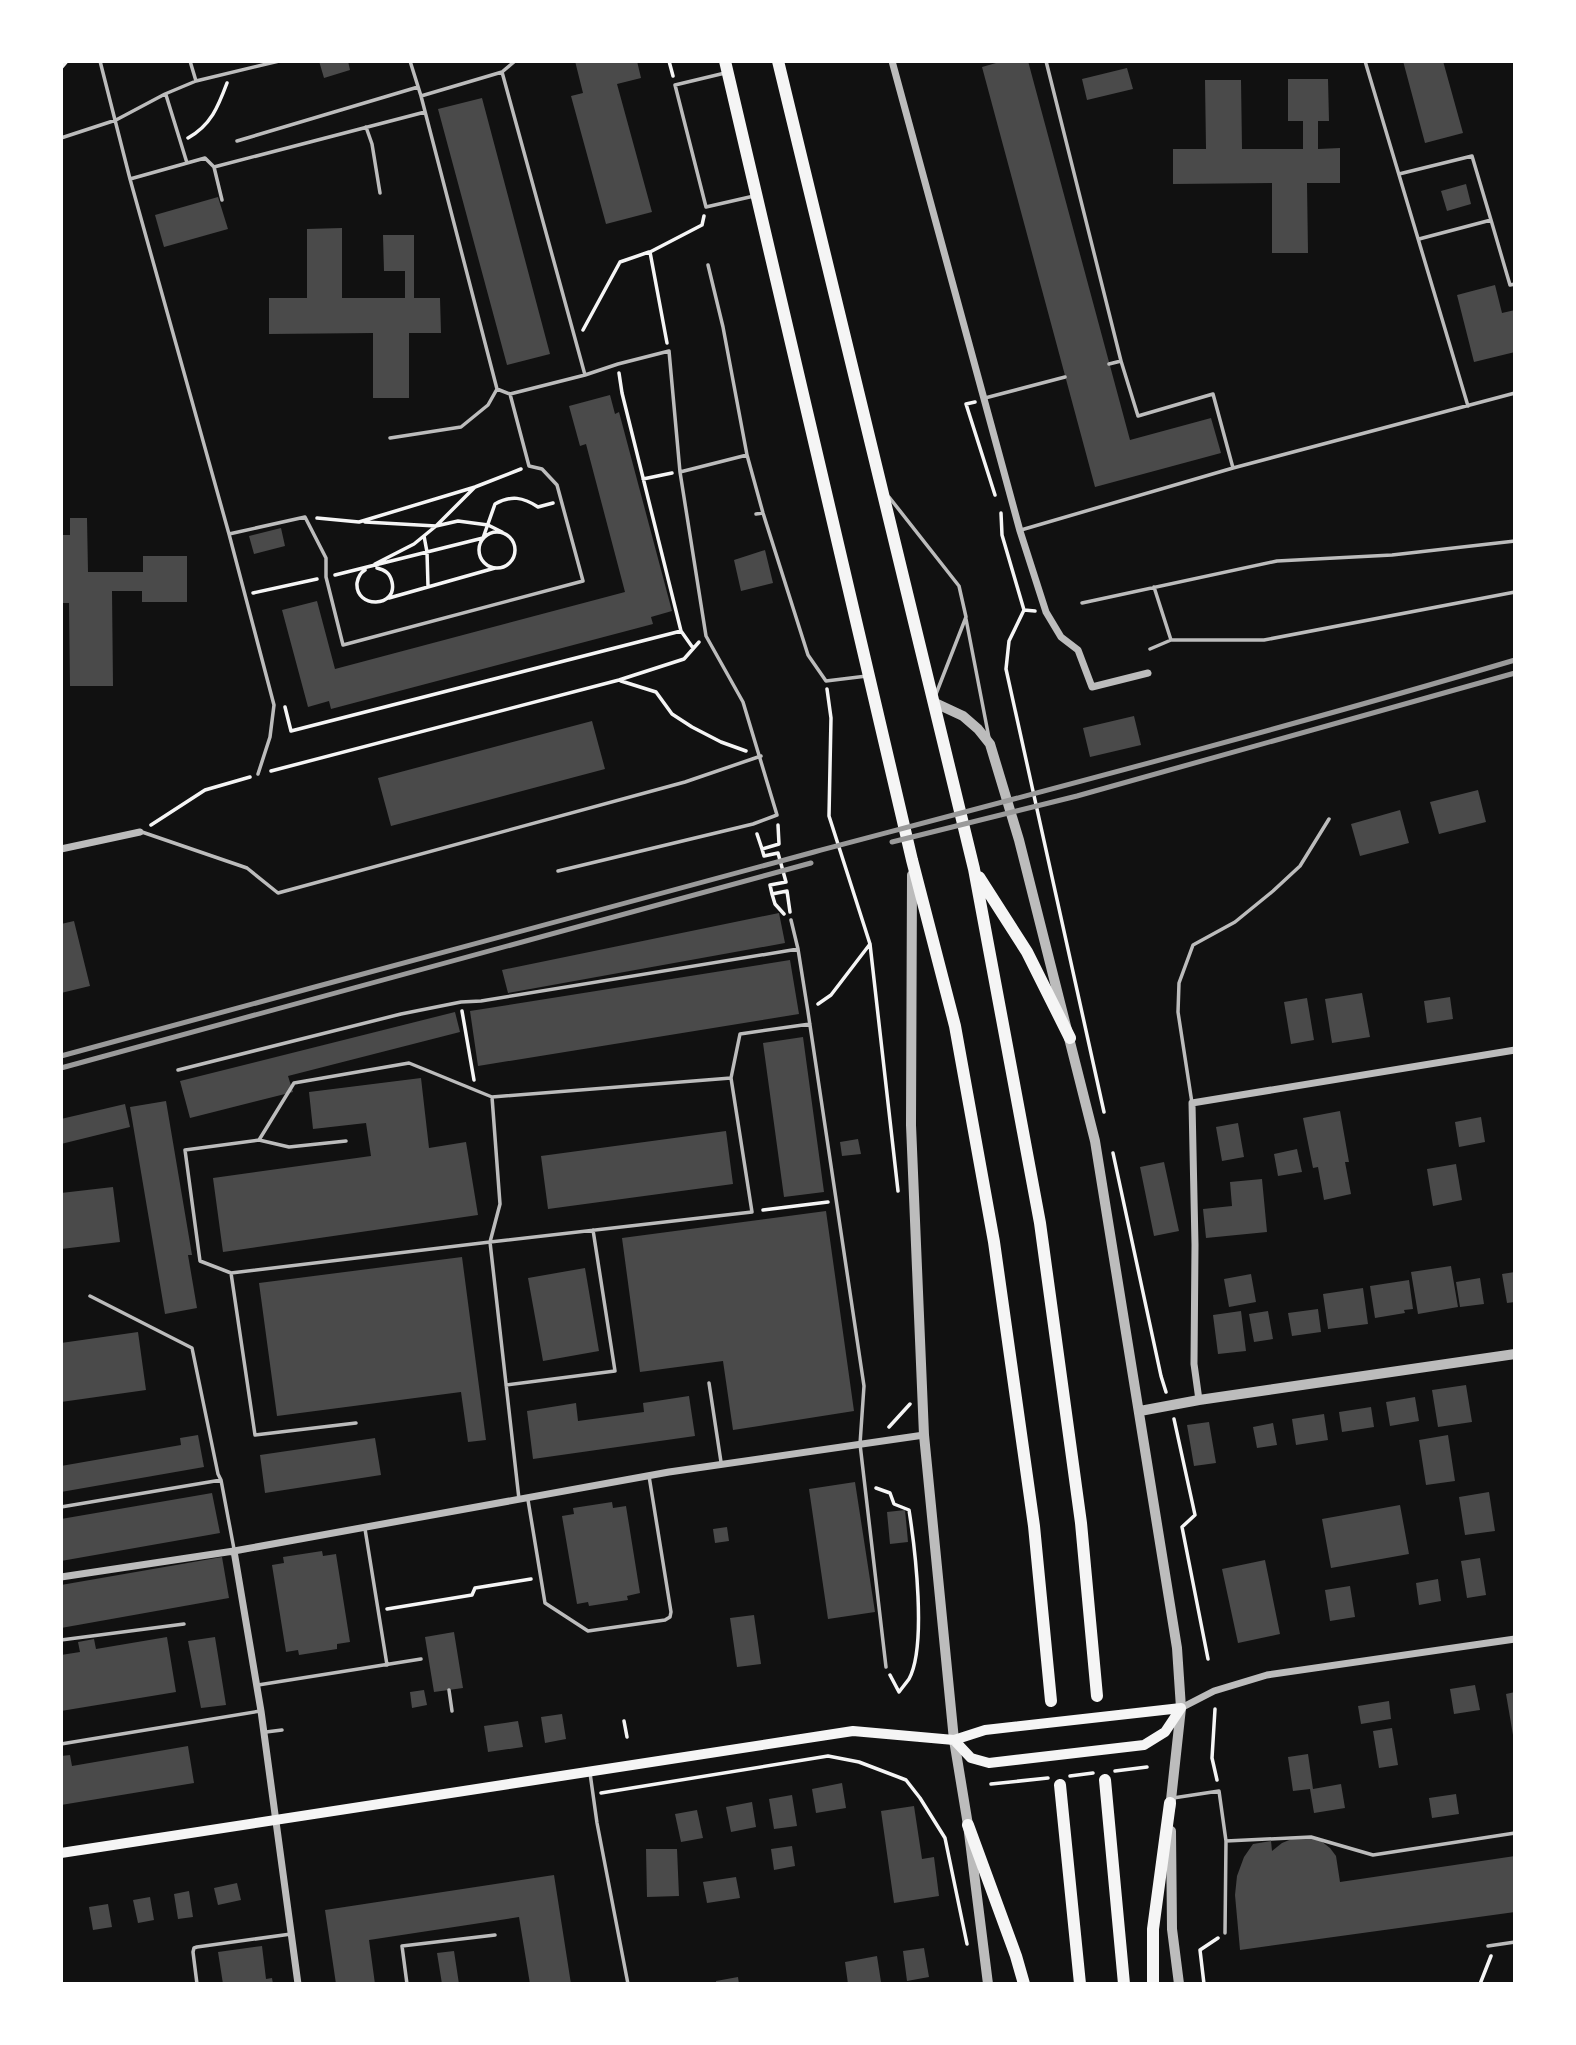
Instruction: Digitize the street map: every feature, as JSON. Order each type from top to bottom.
[{"type":"highway","points":[[778,61],[974,869],[1040,1223],[1082,1523],[1097,1696]]},
{"type":"highway","points":[[727,67],[912,860],[955,1027],[994,1242],[1034,1526],[1051,1701]]},
{"type":"highway","points":[[974,869],[1027,952],[1070,1038]]},
{"type":"highway","points":[[1061,1780],[1080,1984]]},
{"type":"highway","points":[[1105,1780],[1124,1984]]},
{"type":"highway","points":[[1153,1984],[1153,1929],[1172,1800]]},
{"type":"highway","points":[[968,1825],[1024,1984]]},
{"type":"main road","points":[[61,1853],[853,1731],[954,1740],[985,1730],[1181,1708]]},
{"type":"main road","points":[[954,1740],[971,1758],[989,1763],[1144,1745],[1165,1732],[1181,1708]]},
{"type":"street","points":[[892,61],[983,399],[1046,612],[1061,638],[1078,650],[1092,687],[1148,673]]},
{"type":"street","points":[[933,702],[963,716],[990,744],[1013,817],[1095,1141],[1177,1648],[1181,1708],[1172,1800],[1172,1929],[1179,1984]]},
{"type":"street","points":[[61,849],[140,832]]},
{"type":"street","points":[[912,860],[911,1125],[924,1435],[954,1740],[968,1825],[988,1984]]},
{"type":"street","points":[[1199,1400],[1194,1364],[1192,1103],[1515,1051]]},
{"type":"street","points":[[1140,1411],[1515,1354]]},
{"type":"street","points":[[61,1577],[234,1550],[649,1476],[924,1435]]},
{"type":"street","points":[[234,1550],[261,1711],[298,1984]]},
{"type":"street","points":[[1181,1708],[1214,1691],[1267,1675],[1515,1639]]},
{"type":"lane","points":[[100,61],[274,705],[270,737],[258,774]]},
{"type":"lane","points":[[190,61],[196,81]]},
{"type":"lane","points":[[61,138],[117,120],[196,81],[279,61]]},
{"type":"lane","points":[[390,438],[461,427],[488,405],[497,390],[410,61]]},
{"type":"lane","points":[[421,96],[502,72],[515,61]]},
{"type":"lane","points":[[1046,61],[1121,361],[1138,416],[1213,394],[1233,468]]},
{"type":"lane","points":[[1365,61],[1468,406]]},
{"type":"lane","points":[[727,67],[675,85],[706,207],[756,195]]},
{"type":"lane","points":[[502,72],[584,375]]},
{"type":"lane","points":[[237,141],[418,87]]},
{"type":"lane","points":[[165,94],[187,163]]},
{"type":"lane","points":[[214,167],[425,112]]},
{"type":"lane","points":[[366,127],[372,144],[380,193]]},
{"type":"lane","points":[[1399,174],[1472,156],[1510,285],[1515,284]]},
{"type":"lane","points":[[130,179],[205,158],[214,167],[222,200]]},
{"type":"lane","points":[[1419,239],[1490,220]]},
{"type":"lane","points":[[708,265],[723,327],[747,455],[762,513],[808,655],[826,681],[869,676]]},
{"type":"lane","points":[[497,390],[510,394],[669,351],[680,472],[706,636],[743,702],[777,816],[754,824],[558,871]]},
{"type":"lane","points":[[1109,365],[1121,361]]},
{"type":"lane","points":[[983,399],[1065,377]]},
{"type":"lane","points":[[1020,531],[1233,468],[1515,393]]},
{"type":"lane","points":[[229,534],[305,517],[326,558],[326,577],[343,645],[583,581],[557,485],[541,469],[529,466],[510,394]]},
{"type":"lane","points":[[680,472],[747,455]]},
{"type":"lane","points":[[883,490],[959,586],[990,744]]},
{"type":"lane","points":[[756,514],[762,513]]},
{"type":"lane","points":[[1082,603],[1277,561],[1392,555],[1515,541]]},
{"type":"lane","points":[[1154,587],[1171,640]]},
{"type":"lane","points":[[1150,649],[1171,640],[1264,640],[1515,593]]},
{"type":"lane","points":[[933,702],[966,617]]},
{"type":"lane","points":[[140,832],[247,868],[278,893],[685,782],[761,756]]},
{"type":"lane","points":[[1192,1103],[1178,1012],[1179,983],[1193,945],[1235,922],[1300,866],[1329,818]]},
{"type":"lane","points":[[791,920],[810,1024],[864,1386],[860,1444],[886,1667]]},
{"type":"lane","points":[[178,1070],[401,1014],[461,1002],[481,1002],[798,949]]},
{"type":"lane","points":[[346,1141],[289,1147],[258,1140],[185,1150],[200,1261],[231,1273],[752,1212],[731,1078],[740,1034],[810,1024]]},
{"type":"lane","points":[[258,1140],[294,1083],[409,1063],[492,1097],[731,1078]]},
{"type":"lane","points":[[492,1097],[500,1205],[490,1242],[506,1385],[524,1498],[545,1603],[588,1631],[670,1618],[649,1476]]},
{"type":"lane","points":[[506,1385],[615,1371],[593,1230]]},
{"type":"lane","points":[[231,1273],[255,1436],[356,1423]]},
{"type":"lane","points":[[90,1296],[192,1348],[234,1550]]},
{"type":"lane","points":[[709,1383],[722,1465]]},
{"type":"lane","points":[[61,1507],[221,1480]]},
{"type":"lane","points":[[365,1527],[387,1665]]},
{"type":"lane","points":[[61,1640],[184,1624]]},
{"type":"lane","points":[[256,1686],[421,1659]]},
{"type":"lane","points":[[449,1690],[452,1711]]},
{"type":"lane","points":[[61,1744],[261,1711]]},
{"type":"lane","points":[[264,1732],[282,1730]]},
{"type":"lane","points":[[590,1771],[628,1984]]},
{"type":"lane","points":[[1172,1800],[1219,1791],[1226,1842],[1225,1933]]},
{"type":"lane","points":[[1226,1842],[1311,1836],[1373,1855],[1515,1833]]},
{"type":"lane","points":[[197,1984],[194,1948],[291,1934]]},
{"type":"lane","points":[[407,1984],[402,1946],[495,1935]]},
{"type":"lane","points":[[1488,1946],[1515,1942]]},
{"type":"path","points":[[61,68],[67,61]]},
{"type":"path","points":[[181,143],[197,133],[217,110],[231,73]]},
{"type":"path","points":[[576,344],[620,262],[650,252],[702,225]]},
{"type":"path","points":[[650,252],[669,351]]},
{"type":"path","points":[[618,364],[622,393],[681,631],[693,648]]},
{"type":"path","points":[[966,404],[997,500]]},
{"type":"path","points":[[359,522],[475,487],[529,466]]},
{"type":"path","points":[[643,479],[680,472]]},
{"type":"path","points":[[305,517],[436,526],[458,521],[488,525],[510,538],[514,545],[515,554],[510,564],[504,568],[495,568],[382,602],[364,600],[358,592],[357,582],[361,573],[414,544],[436,526],[475,487]]},
{"type":"path","points":[[495,568],[487,565],[480,557],[480,547],[495,504],[507,497],[527,500],[538,507],[562,501]]},
{"type":"path","points":[[1001,512],[1002,535],[1024,610],[1009,641],[1006,669],[1105,1119]]},
{"type":"path","points":[[244,595],[368,568],[502,532]]},
{"type":"path","points":[[424,536],[428,587]]},
{"type":"path","points":[[368,568],[379,568],[387,572],[393,589],[389,598]]},
{"type":"path","points":[[1024,610],[1046,612]]},
{"type":"path","points":[[285,706],[291,731],[681,631]]},
{"type":"path","points":[[140,832],[205,790],[619,680],[684,659],[706,636]]},
{"type":"path","points":[[619,680],[656,692],[672,714],[692,727],[721,742],[761,756]]},
{"type":"path","points":[[826,681],[831,718],[829,816],[870,944],[899,1203]]},
{"type":"path","points":[[762,849],[779,844],[777,816]]},
{"type":"path","points":[[757,834],[764,856],[778,853],[786,882],[771,885],[772,894],[775,904],[791,920]]},
{"type":"path","points":[[772,894],[787,891],[791,920]]},
{"type":"path","points":[[831,995],[870,944]]},
{"type":"path","points":[[461,1002],[476,1090]]},
{"type":"path","points":[[1111,1146],[1161,1376],[1172,1406],[1195,1515],[1182,1527],[1208,1660]]},
{"type":"path","points":[[752,1212],[825,1202],[837,1203]]},
{"type":"path","points":[[860,1444],[890,1427],[912,1401]]},
{"type":"path","points":[[864,1484],[890,1493],[894,1504],[909,1510],[915,1552],[918,1646],[910,1678],[898,1692],[886,1667]]},
{"type":"path","points":[[378,1610],[472,1595],[475,1588],[541,1578]]},
{"type":"path","points":[[1215,1709],[1212,1758],[1219,1791]]},
{"type":"path","points":[[624,1721],[626,1737]]},
{"type":"path","points":[[593,1794],[828,1756],[859,1762],[906,1780],[944,1838],[969,1952]]},
{"type":"path","points":[[1128,1770],[1147,1767]]},
{"type":"path","points":[[991,1784],[1061,1780],[1080,1775]]},
{"type":"path","points":[[1204,1984],[1200,1950],[1225,1933]]},
{"type":"path","points":[[1480,1984],[1495,1945]]},
{"type":"building","points":[[319,61],[348,61],[350,70],[324,78]]},
{"type":"building","points":[[575,61],[637,61],[641,78],[617,84],[652,212],[606,224],[571,96],[583,93]]},
{"type":"building","points":[[1003,61],[1028,61],[1130,440],[1211,418],[1221,453],[1095,487],[982,67]]},
{"type":"building","points":[[1403,61],[1443,61],[1463,133],[1425,143]]},
{"type":"building","points":[[1127,68],[1133,89],[1087,100],[1082,79]]},
{"type":"building","points":[[1288,79],[1328,79],[1329,121],[1318,121],[1318,149],[1340,148],[1340,183],[1307,183],[1308,253],[1272,253],[1272,183],[1173,184],[1173,149],[1206,149],[1205,80],[1241,80],[1242,149],[1303,149],[1303,121],[1288,121]]},
{"type":"building","points":[[482,98],[550,354],[507,365],[438,109]]},
{"type":"building","points":[[1466,184],[1471,204],[1447,211],[1441,191]]},
{"type":"building","points":[[218,197],[228,229],[164,247],[155,215]]},
{"type":"building","points":[[342,228],[342,298],[405,298],[405,271],[384,271],[383,235],[414,235],[414,298],[440,298],[441,333],[409,333],[409,398],[373,398],[373,333],[269,334],[269,298],[307,298],[307,229]]},
{"type":"building","points":[[1495,285],[1502,313],[1515,310],[1515,352],[1474,362],[1457,295]]},
{"type":"building","points":[[610,395],[615,414],[619,412],[672,611],[651,617],[653,624],[331,709],[329,701],[308,707],[282,610],[317,601],[335,669],[625,592],[586,444],[580,446],[569,406]]},
{"type":"building","points":[[70,518],[87,518],[88,572],[143,572],[143,556],[187,556],[187,602],[142,602],[142,591],[112,591],[113,686],[70,686],[69,603],[61,603],[61,535],[70,535]]},
{"type":"building","points":[[281,528],[285,546],[254,554],[249,536]]},
{"type":"building","points":[[765,550],[773,583],[741,591],[734,560]]},
{"type":"building","points":[[1134,716],[1141,745],[1090,757],[1083,728]]},
{"type":"building","points":[[592,721],[605,769],[391,826],[378,778]]},
{"type":"building","points":[[1478,790],[1486,822],[1439,834],[1430,802]]},
{"type":"building","points":[[1400,810],[1409,843],[1360,856],[1351,824]]},
{"type":"building","points":[[779,913],[785,943],[508,993],[502,970]]},
{"type":"building","points":[[74,921],[90,986],[61,993],[61,924]]},
{"type":"building","points":[[790,960],[799,1014],[478,1066],[470,1011]]},
{"type":"building","points":[[1362,993],[1370,1037],[1332,1043],[1325,999]]},
{"type":"building","points":[[1450,997],[1453,1019],[1427,1023],[1424,1001]]},
{"type":"building","points":[[1307,998],[1314,1040],[1291,1044],[1284,1002]]},
{"type":"building","points":[[455,1012],[460,1032],[288,1076],[293,1092],[190,1118],[180,1081]]},
{"type":"building","points":[[803,1037],[824,1192],[784,1197],[763,1043]]},
{"type":"building","points":[[421,1078],[429,1148],[466,1142],[478,1215],[223,1252],[213,1178],[371,1156],[366,1123],[313,1129],[309,1092]]},
{"type":"building","points":[[166,1101],[192,1255],[188,1255],[197,1308],[165,1314],[130,1107]]},
{"type":"building","points":[[125,1104],[130,1127],[61,1144],[61,1119]]},
{"type":"building","points":[[1340,1111],[1349,1162],[1345,1162],[1351,1194],[1324,1200],[1318,1167],[1313,1168],[1303,1118]]},
{"type":"building","points":[[1481,1117],[1485,1142],[1459,1147],[1455,1122]]},
{"type":"building","points":[[1238,1123],[1244,1157],[1222,1161],[1216,1127]]},
{"type":"building","points":[[726,1131],[733,1184],[548,1209],[541,1156]]},
{"type":"building","points":[[858,1139],[861,1154],[842,1156],[840,1142]]},
{"type":"building","points":[[1297,1149],[1302,1172],[1278,1176],[1274,1154]]},
{"type":"building","points":[[1164,1162],[1179,1231],[1154,1236],[1140,1167]]},
{"type":"building","points":[[1456,1164],[1462,1200],[1433,1206],[1427,1169]]},
{"type":"building","points":[[1262,1179],[1267,1232],[1206,1238],[1203,1209],[1232,1206],[1230,1182]]},
{"type":"building","points":[[113,1187],[120,1242],[61,1249],[61,1193]]},
{"type":"building","points":[[826,1211],[854,1411],[733,1430],[723,1361],[640,1372],[622,1238]]},
{"type":"building","points":[[462,1257],[486,1440],[468,1442],[461,1392],[277,1416],[259,1283]]},
{"type":"building","points":[[1451,1266],[1458,1307],[1418,1314],[1411,1272]]},
{"type":"building","points":[[585,1268],[599,1351],[543,1361],[528,1278]]},
{"type":"building","points":[[1515,1272],[1515,1302],[1507,1303],[1502,1274]]},
{"type":"building","points":[[1251,1274],[1256,1302],[1229,1307],[1224,1279]]},
{"type":"building","points":[[1480,1278],[1484,1304],[1460,1307],[1456,1282]]},
{"type":"building","points":[[1409,1280],[1413,1309],[1375,1318],[1370,1286]]},
{"type":"building","points":[[1363,1288],[1368,1324],[1328,1329],[1323,1294]]},
{"type":"building","points":[[1318,1309],[1321,1332],[1292,1336],[1288,1313]]},
{"type":"building","points":[[1241,1311],[1246,1351],[1218,1354],[1213,1315]]},
{"type":"building","points":[[1268,1311],[1273,1339],[1254,1342],[1249,1314]]},
{"type":"building","points":[[138,1332],[146,1390],[61,1402],[61,1343]]},
{"type":"building","points":[[1466,1385],[1472,1422],[1438,1427],[1432,1390]]},
{"type":"building","points":[[689,1396],[695,1436],[533,1459],[527,1411],[576,1403],[578,1421],[644,1412],[643,1403]]},
{"type":"building","points":[[1415,1397],[1419,1421],[1390,1426],[1386,1402]]},
{"type":"building","points":[[1371,1407],[1374,1427],[1342,1432],[1339,1412]]},
{"type":"building","points":[[1324,1414],[1328,1440],[1296,1445],[1292,1419]]},
{"type":"building","points":[[1209,1422],[1216,1463],[1194,1466],[1187,1425]]},
{"type":"building","points":[[1273,1423],[1277,1445],[1257,1448],[1253,1427]]},
{"type":"building","points":[[198,1435],[204,1467],[61,1492],[61,1466],[181,1445],[180,1438]]},
{"type":"building","points":[[1448,1435],[1455,1481],[1426,1485],[1419,1440]]},
{"type":"building","points":[[375,1438],[381,1475],[265,1493],[260,1455]]},
{"type":"building","points":[[855,1482],[875,1612],[828,1619],[809,1489]]},
{"type":"building","points":[[1489,1492],[1495,1531],[1465,1535],[1459,1497]]},
{"type":"building","points":[[212,1493],[220,1533],[61,1561],[61,1519]]},
{"type":"building","points":[[612,1502],[613,1508],[626,1506],[640,1593],[627,1596],[628,1600],[589,1606],[588,1602],[577,1604],[562,1516],[574,1514],[573,1508]]},
{"type":"building","points":[[1400,1505],[1409,1554],[1331,1568],[1322,1519]]},
{"type":"building","points":[[905,1510],[908,1542],[890,1544],[887,1512]]},
{"type":"building","points":[[727,1527],[729,1541],[715,1543],[713,1529]]},
{"type":"building","points":[[322,1551],[323,1556],[336,1554],[350,1642],[337,1644],[337,1649],[299,1655],[298,1650],[286,1652],[272,1565],[284,1563],[283,1557]]},
{"type":"building","points":[[222,1557],[229,1598],[61,1628],[61,1585]]},
{"type":"building","points":[[1480,1558],[1486,1595],[1467,1598],[1461,1561]]},
{"type":"building","points":[[1265,1560],[1280,1634],[1238,1643],[1222,1569]]},
{"type":"building","points":[[1438,1579],[1441,1601],[1419,1605],[1416,1583]]},
{"type":"building","points":[[1350,1586],[1355,1617],[1330,1621],[1325,1590]]},
{"type":"building","points":[[754,1615],[761,1664],[737,1667],[730,1618]]},
{"type":"building","points":[[454,1632],[463,1688],[434,1692],[425,1637]]},
{"type":"building","points":[[167,1637],[176,1692],[61,1711],[61,1655],[80,1652],[78,1642],[94,1639],[96,1649]]},
{"type":"building","points":[[215,1637],[226,1705],[201,1708],[188,1641]]},
{"type":"building","points":[[1475,1685],[1480,1710],[1454,1714],[1450,1689]]},
{"type":"building","points":[[424,1690],[427,1705],[412,1708],[410,1692]]},
{"type":"building","points":[[1515,1692],[1515,1735],[1513,1735],[1506,1694]]},
{"type":"building","points":[[1389,1701],[1391,1719],[1361,1724],[1358,1706]]},
{"type":"building","points":[[562,1714],[566,1739],[545,1743],[541,1717]]},
{"type":"building","points":[[518,1721],[523,1747],[488,1752],[484,1726]]},
{"type":"building","points":[[1392,1728],[1398,1765],[1379,1768],[1373,1731]]},
{"type":"building","points":[[188,1746],[194,1783],[61,1805],[61,1756],[70,1755],[72,1766]]},
{"type":"building","points":[[1308,1754],[1313,1789],[1341,1784],[1345,1808],[1314,1813],[1310,1789],[1293,1791],[1288,1757]]},
{"type":"building","points":[[842,1783],[846,1808],[816,1813],[812,1789]]},
{"type":"building","points":[[1456,1794],[1459,1814],[1432,1818],[1429,1798]]},
{"type":"building","points":[[792,1795],[797,1826],[774,1829],[769,1799]]},
{"type":"building","points":[[752,1802],[756,1827],[731,1832],[726,1807]]},
{"type":"building","points":[[914,1806],[922,1859],[934,1857],[939,1896],[894,1903],[881,1811]]},
{"type":"building","points":[[697,1810],[703,1838],[681,1842],[675,1814]]},
{"type":"building","points":[[1307,1837],[1321,1841],[1336,1856],[1340,1882],[1515,1856],[1515,1912],[1240,1950],[1235,1895],[1237,1876],[1244,1857],[1253,1844],[1271,1841],[1272,1851],[1294,1838]]},
{"type":"building","points":[[792,1846],[795,1866],[774,1870],[771,1849]]},
{"type":"building","points":[[646,1849],[677,1849],[679,1896],[647,1897]]},
{"type":"building","points":[[554,1875],[571,1984],[530,1984],[519,1917],[369,1940],[375,1984],[336,1984],[325,1910]]},
{"type":"building","points":[[736,1877],[740,1898],[707,1903],[703,1882]]},
{"type":"building","points":[[237,1883],[241,1900],[218,1905],[214,1888]]},
{"type":"building","points":[[189,1891],[193,1917],[178,1919],[174,1894]]},
{"type":"building","points":[[150,1897],[154,1920],[138,1923],[133,1900]]},
{"type":"building","points":[[108,1904],[112,1927],[93,1930],[89,1907]]},
{"type":"building","points":[[262,1946],[266,1979],[272,1978],[273,1984],[223,1984],[218,1952]]},
{"type":"building","points":[[924,1948],[929,1977],[907,1981],[903,1951]]},
{"type":"building","points":[[454,1951],[459,1984],[442,1984],[437,1953]]},
{"type":"building","points":[[877,1956],[881,1982],[848,1984],[845,1962]]},
{"type":"building","points":[[738,1977],[739,1984],[716,1984],[716,1981]]},
{"type":"railway","points":[[61,1056],[1165,759],[1515,660]]},
{"type":"railway","points":[[892,842],[1077,796],[1515,673]]},
{"type":"railway","points":[[61,1068],[811,863]]}]
